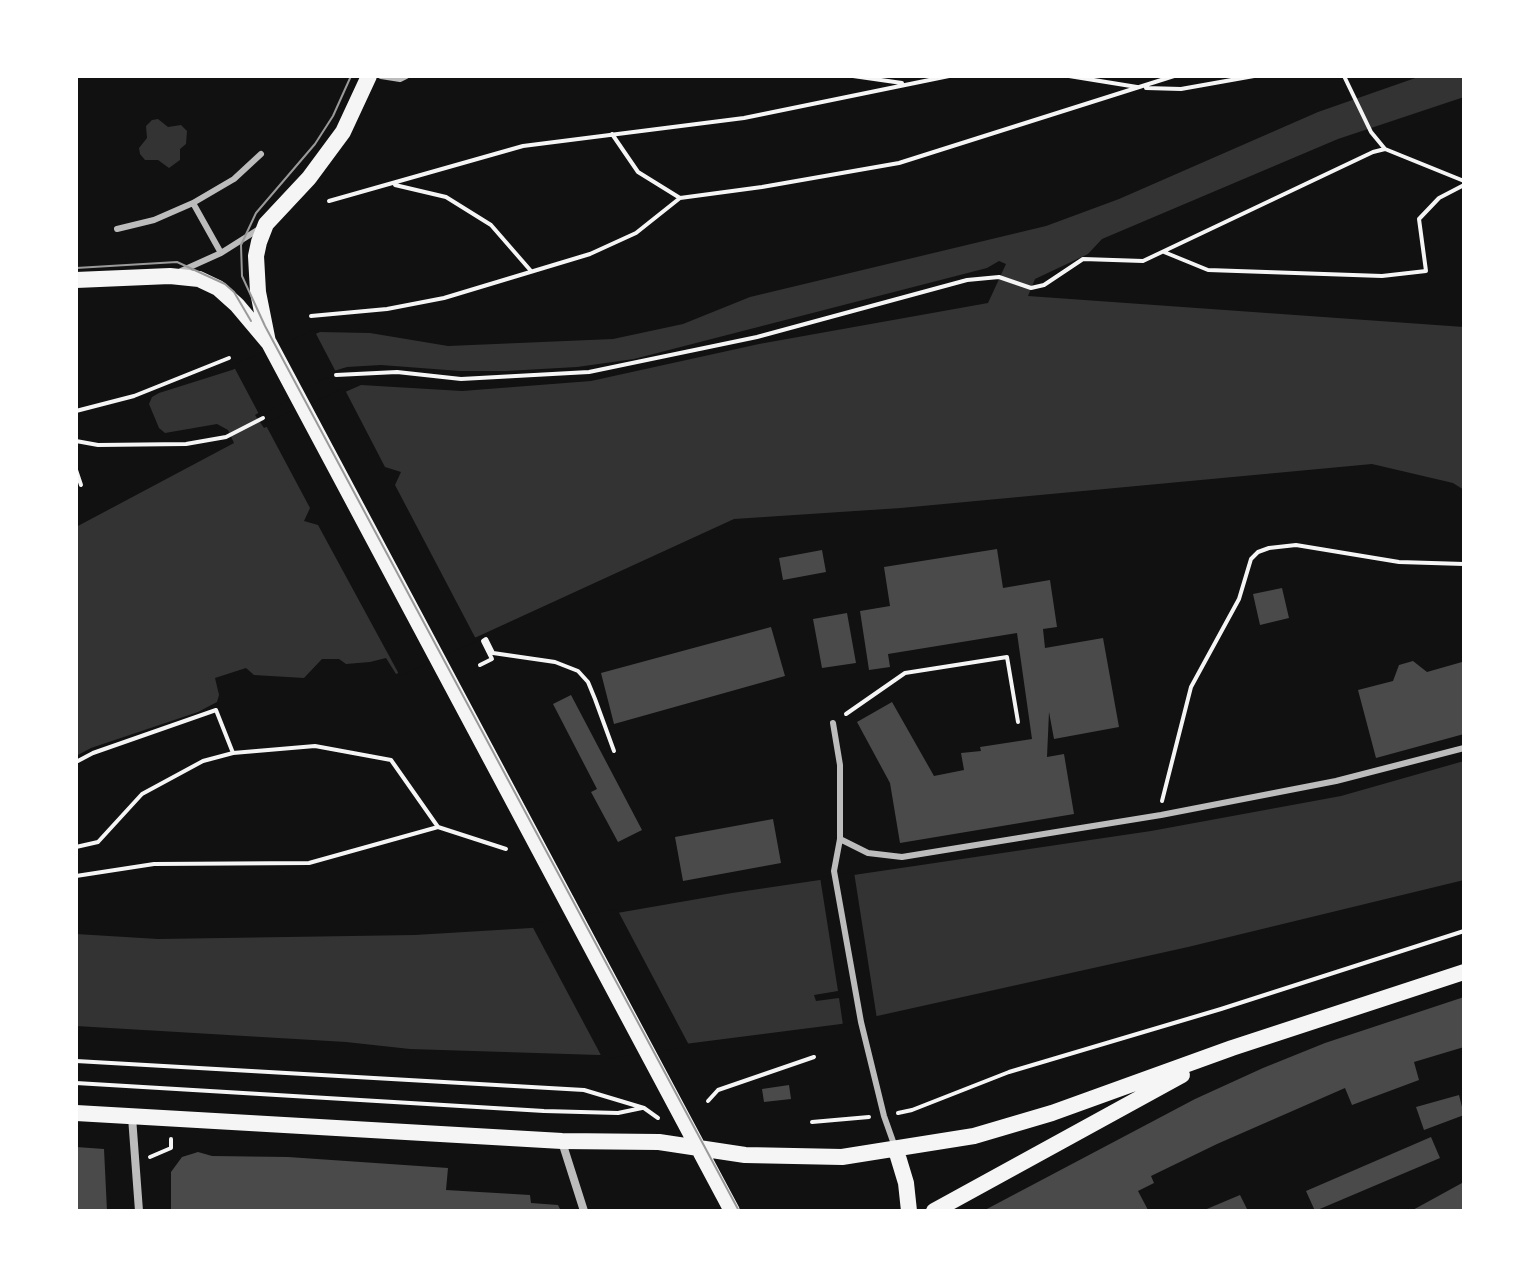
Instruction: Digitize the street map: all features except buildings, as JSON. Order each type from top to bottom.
[{"type":"main road","points":[[261,328],[256,256],[266,224],[327,156],[348,123],[369,76]]},
{"type":"main road","points":[[76,280],[170,276],[199,279],[218,288],[261,328],[695,1147],[732,1211]]},
{"type":"main road","points":[[76,1113],[562,1141],[659,1142],[745,1155],[842,1157],[974,1136],[1052,1113],[1232,1048],[1464,972]]},
{"type":"main road","points":[[934,1211],[1232,1048]]},
{"type":"main road","points":[[896,1150],[906,1183],[909,1211]]},
{"type":"street","points":[[132,1116],[139,1211]]},
{"type":"street","points":[[562,1141],[584,1211]]},
{"type":"lane","points":[[381,76],[400,79],[406,76]]},
{"type":"lane","points":[[117,229],[154,220],[193,203],[234,179],[261,154]]},
{"type":"lane","points":[[193,203],[221,253]]},
{"type":"lane","points":[[170,276],[221,253],[266,224]]},
{"type":"lane","points":[[833,723],[840,765],[840,839],[834,871],[861,1022],[884,1116],[896,1150]]},
{"type":"lane","points":[[840,839],[868,853],[902,857],[1161,815],[1336,781],[1464,748]]},
{"type":"path","points":[[853,76],[908,84]]},
{"type":"path","points":[[329,201],[523,146],[744,118],[949,76]]},
{"type":"path","points":[[1069,76],[1142,87],[1181,89],[1254,76]]},
{"type":"path","points":[[311,316],[387,309],[444,298],[590,254],[636,233],[680,198],[899,163],[1174,76]]},
{"type":"path","points":[[1344,76],[1371,132],[1385,149],[1464,183]]},
{"type":"path","points":[[612,134],[638,172],[680,198]]},
{"type":"path","points":[[336,375],[397,372],[461,379],[589,372],[757,337],[967,280],[999,277],[1031,288],[1044,285],[1083,259],[1143,261],[1385,149]]},
{"type":"path","points":[[1164,252],[1208,270],[1382,276],[1426,271],[1419,219],[1439,198],[1464,183]]},
{"type":"path","points":[[394,185],[446,197],[491,225],[531,271]]},
{"type":"path","points":[[76,411],[134,396],[229,358]]},
{"type":"path","points":[[76,441],[98,445],[186,444],[226,437],[261,419]]},
{"type":"path","points":[[76,470],[81,485]]},
{"type":"path","points":[[1161,815],[1162,800],[1191,687],[1239,599],[1251,559],[1258,552],[1296,545],[1399,562],[1464,564]]},
{"type":"path","points":[[480,665],[492,659],[483,641],[486,639],[493,653],[555,662],[578,671],[588,682],[614,751]]},
{"type":"path","points":[[833,723],[905,673],[1007,657],[1018,722]]},
{"type":"path","points":[[76,762],[93,753],[216,710],[233,753]]},
{"type":"path","points":[[76,847],[98,842],[142,794],[203,761],[233,753],[315,746],[391,760],[438,827]]},
{"type":"path","points":[[76,876],[154,864],[309,863],[438,827],[506,849]]},
{"type":"path","points":[[812,1122],[884,1116],[912,1110],[1009,1072],[1221,1009],[1464,931]]},
{"type":"path","points":[[708,1101],[718,1090],[814,1057]]},
{"type":"path","points":[[76,1061],[584,1090],[644,1108],[618,1113],[544,1111],[76,1083]]},
{"type":"shaded area","points":[[1421,76],[1464,76],[1464,97],[1338,139],[1102,239],[1088,254],[1035,279],[1028,296],[1464,327],[1464,490],[1453,483],[1372,464],[901,508],[734,519],[396,674],[386,658],[346,664],[339,659],[322,659],[304,678],[254,675],[246,668],[215,678],[219,695],[217,702],[198,712],[91,748],[76,756],[76,527],[234,443],[228,430],[217,424],[165,433],[159,428],[149,404],[152,397],[159,393],[232,370],[320,332],[370,333],[448,346],[613,339],[683,324],[750,297],[1046,226],[1119,199],[1318,112]],"holes":[[[999,261],[1006,264],[988,303],[759,344],[591,381],[462,391],[361,385],[264,428],[255,415],[324,374],[347,367],[381,365],[506,371],[577,367],[634,359],[987,268]]]},
{"type":"shaded area","points":[[158,119],[168,127],[181,125],[187,131],[186,144],[180,149],[180,160],[169,168],[158,160],[145,160],[140,154],[139,148],[147,138],[146,126]]},
{"type":"shaded area","points":[[1464,761],[1464,880],[1188,947],[841,1024],[599,1055],[410,1049],[346,1042],[76,1026],[76,934],[158,939],[415,935],[531,928],[732,893],[1151,831],[1341,796]]},
{"type":"pier","points":[[314,330],[337,374],[260,416],[233,365]]},
{"type":"pier","points":[[344,388],[385,467],[401,472],[395,485],[477,641],[400,676],[318,525],[304,521],[310,508],[262,418],[265,423]]},
{"type":"pier","points":[[854,872],[877,1019],[843,1025],[839,998],[816,1001],[814,995],[838,991],[820,877]]},
{"type":"pier","points":[[617,909],[690,1047],[603,1059],[531,924]]},
{"type":"tram line","points":[[351,76],[333,116],[315,144],[256,213],[241,245],[242,276],[265,326],[739,1211]]},
{"type":"tram line","points":[[76,268],[177,262],[225,284],[234,292],[251,321]]}]
